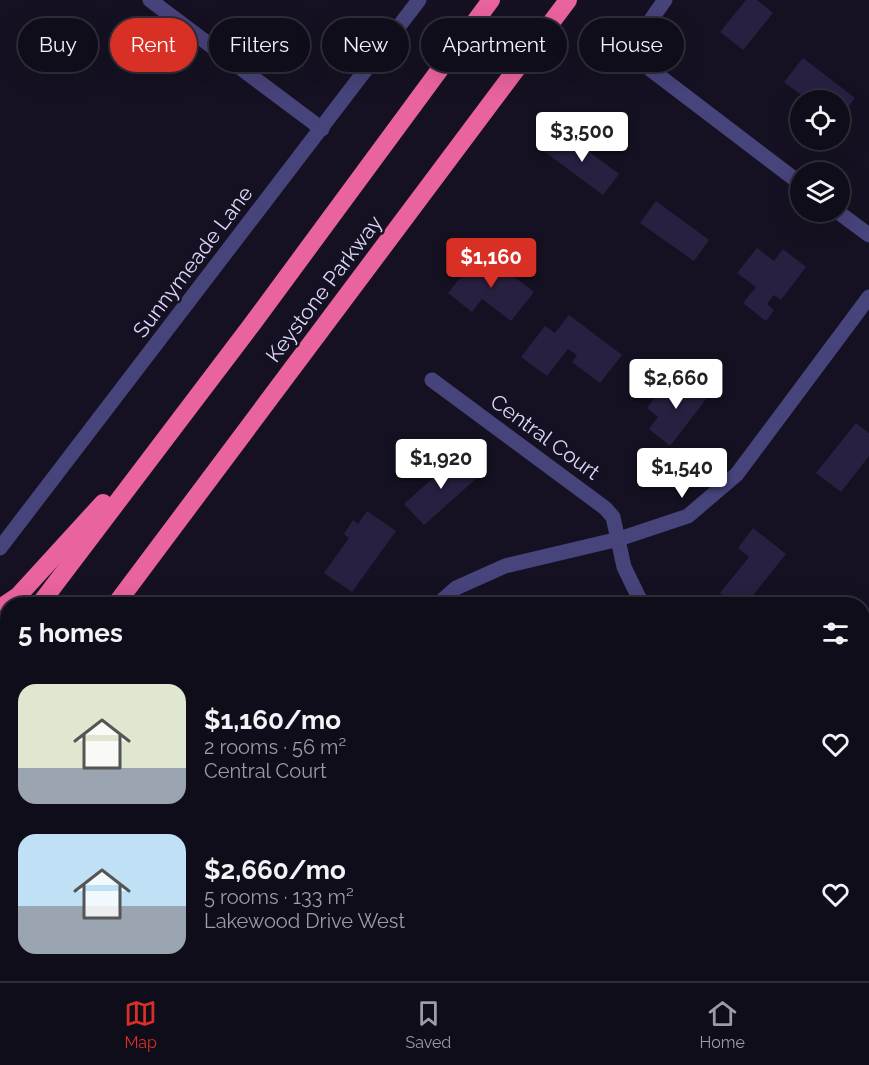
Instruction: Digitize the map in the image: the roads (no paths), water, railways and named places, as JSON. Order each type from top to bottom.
[{"type":"highway","name":"Keystone Parkway","points":[[45,597],[491,0]]},
{"type":"highway","name":"Keystone Parkway","points":[[122,597],[568,0]]},
{"type":"highway","points":[[16,597],[173,427]]},
{"type":"street","points":[[150,0],[322,129]]},
{"type":"street","name":"Sunnymeade Lane","points":[[0,548],[419,0]]},
{"type":"street","points":[[665,0],[647,24],[639,44],[640,56],[646,66],[790,176]]},
{"type":"street","points":[[850,221],[869,235]]},
{"type":"street","points":[[446,597],[456,588],[496,570],[619,539],[688,516],[737,474],[869,297]]},
{"type":"street","name":"Central Court","points":[[432,380],[605,508],[613,517],[624,567],[639,597]]}]
